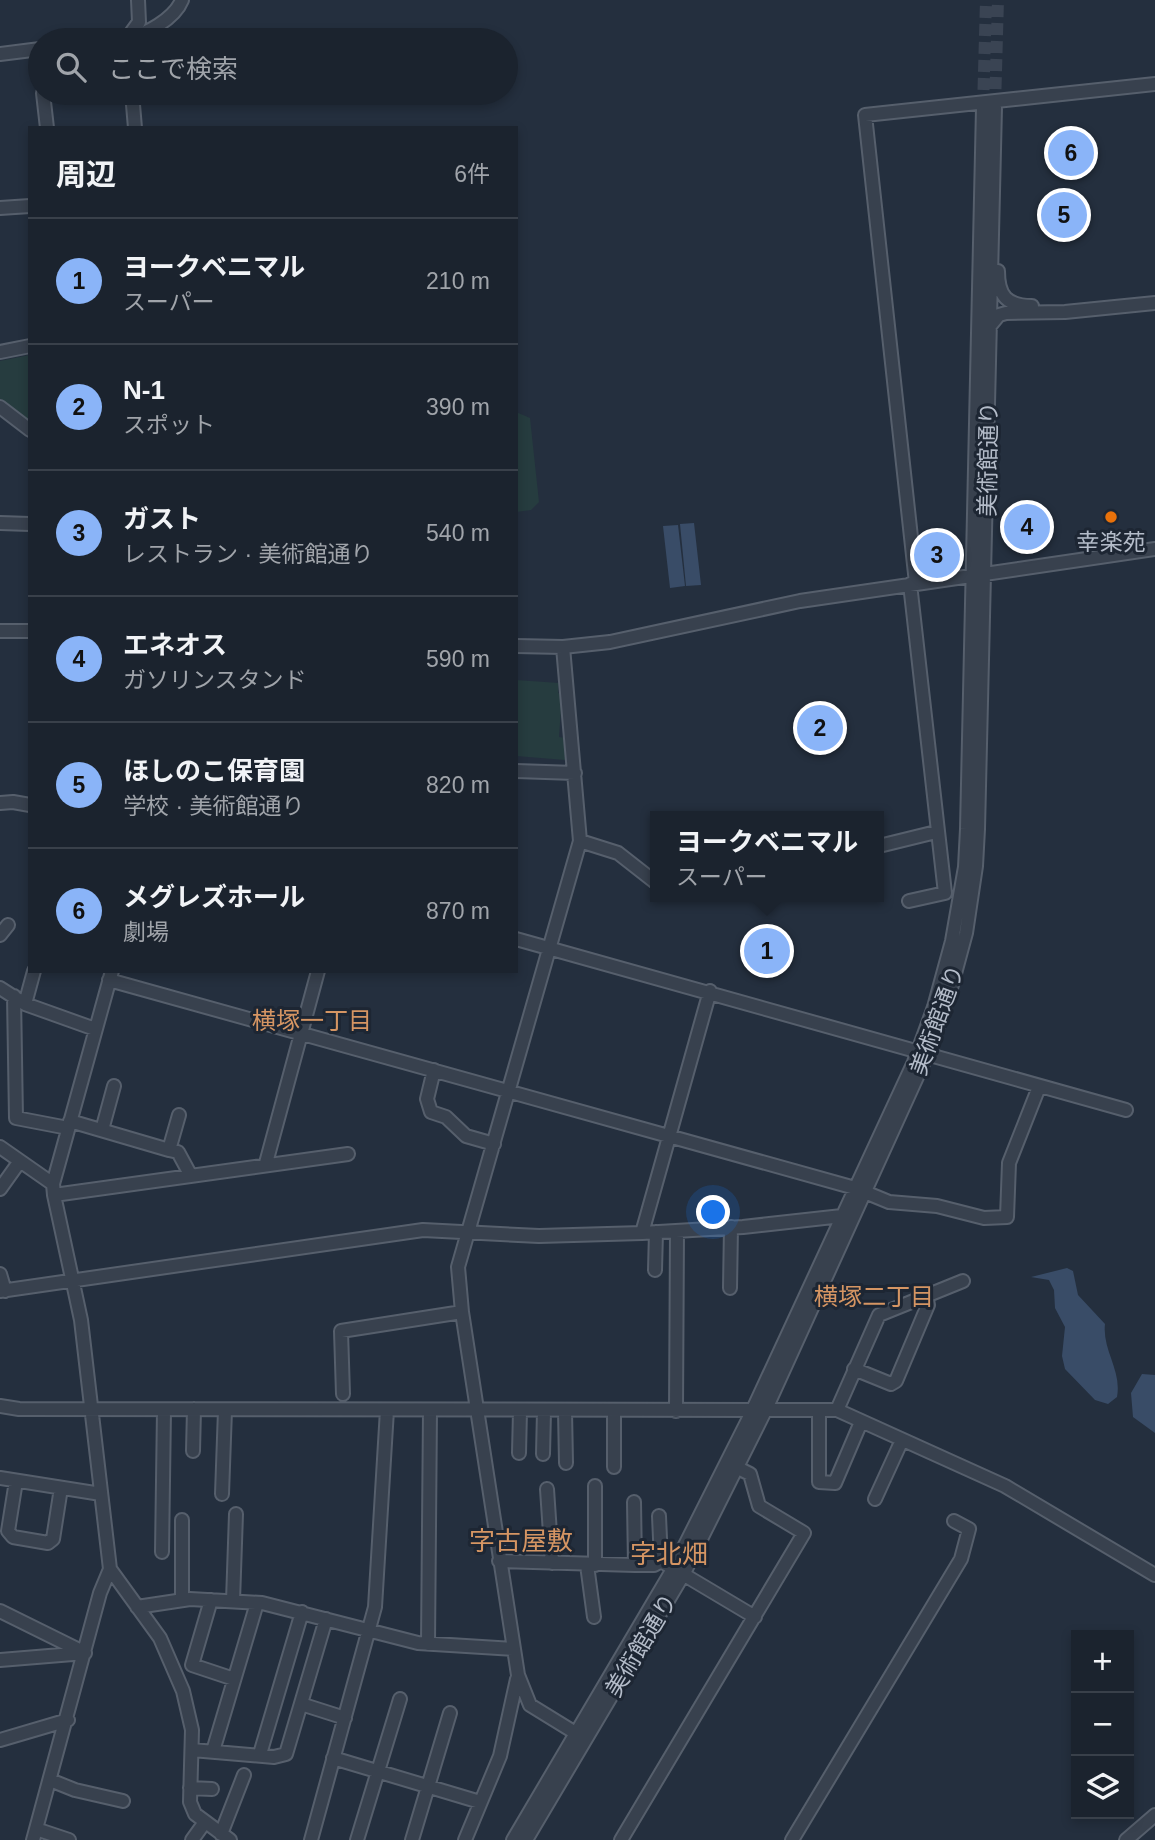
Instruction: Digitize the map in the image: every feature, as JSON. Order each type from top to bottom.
[{"type":"street","points":[[135,28],[139,22],[138,0]]},
{"type":"street","points":[[152,28],[177,9],[181,0]]},
{"type":"street","points":[[0,54],[28,53]]},
{"type":"street","points":[[909,901],[945,893],[936,832],[865,115],[1155,84]]},
{"type":"street","points":[[44,105],[47,126]]},
{"type":"street","points":[[133,105],[135,126]]},
{"type":"street","name":"美術館通り","points":[[678,1572],[759,1411],[923,1053],[958,962],[976,866],[979,576],[989,107],[992,214],[990,326],[979,576]]},
{"type":"street","points":[[0,208],[28,206]]},
{"type":"street","points":[[992,214],[998,228],[999,286],[1004,298],[1018,306],[1078,309]]},
{"type":"street","points":[[990,326],[1003,314],[1155,303]]},
{"type":"street","points":[[0,352],[28,346]]},
{"type":"street","points":[[0,407],[28,428]]},
{"type":"street","points":[[0,523],[28,524]]},
{"type":"street","points":[[518,646],[563,648],[610,642],[800,601],[1155,549]]},
{"type":"street","points":[[0,631],[28,631]]},
{"type":"street","points":[[563,648],[580,841],[458,1267],[461,1312],[518,1675],[531,1706],[581,1736]]},
{"type":"street","points":[[518,771],[575,773]]},
{"type":"street","points":[[0,803],[28,805]]},
{"type":"street","points":[[884,845],[936,832]]},
{"type":"street","points":[[580,841],[618,853],[650,878]]},
{"type":"street","points":[[518,940],[710,991],[1126,1110]]},
{"type":"street","points":[[33,973],[19,1000],[16,1118],[102,1130],[178,1152],[191,1176]]},
{"type":"street","points":[[266,1163],[317,973]]},
{"type":"street","points":[[69,1840],[35,1834],[68,1720],[100,1593],[110,1569],[92,1409],[74,1283],[54,1189],[110,976],[302,1034],[860,1189],[889,1202],[937,1206],[984,1218],[1006,1218],[1009,1163],[1039,1087]]},
{"type":"street","points":[[0,988],[19,1000],[95,1029]]},
{"type":"street","points":[[642,1233],[710,991]]},
{"type":"street","points":[[434,1070],[427,1099],[430,1112],[446,1117],[466,1136],[494,1144]]},
{"type":"street","points":[[102,1130],[114,1086]]},
{"type":"street","points":[[169,1150],[179,1115]]},
{"type":"street","points":[[0,1147],[54,1189],[191,1176],[266,1163],[348,1154]]},
{"type":"street","points":[[0,1189],[20,1161]]},
{"type":"street","name":"美術館通り","points":[[513,1840],[581,1736],[736,1468],[842,1216],[860,1189]]},
{"type":"street","points":[[0,1274],[2,1291],[74,1283],[424,1230],[539,1236],[642,1233],[842,1216]]},
{"type":"street","points":[[730,1288],[731,1227]]},
{"type":"street","points":[[676,1411],[677,1231]]},
{"type":"street","points":[[655,1270],[656,1232]]},
{"type":"street","points":[[836,1410],[879,1315],[963,1280]]},
{"type":"street","points":[[854,1369],[891,1384],[896,1381],[928,1305],[926,1296]]},
{"type":"street","points":[[343,1394],[341,1331],[461,1312]]},
{"type":"street","points":[[0,1406],[19,1409],[164,1410],[836,1410],[1005,1486],[1155,1575]]},
{"type":"street","points":[[0,1415],[19,1409]]},
{"type":"street","points":[[193,1451],[194,1409]]},
{"type":"street","points":[[162,1552],[164,1410]]},
{"type":"street","points":[[222,1494],[225,1410]]},
{"type":"street","points":[[311,1840],[375,1607],[387,1410]]},
{"type":"street","points":[[428,1644],[430,1410]]},
{"type":"street","points":[[519,1453],[520,1411]]},
{"type":"street","points":[[543,1454],[544,1411]]},
{"type":"street","points":[[565,1411],[566,1463]]},
{"type":"street","points":[[614,1411],[614,1467]]},
{"type":"street","points":[[819,1411],[819,1482],[835,1483],[861,1422]]},
{"type":"street","points":[[875,1499],[902,1440]]},
{"type":"street","points":[[621,1840],[804,1533],[759,1506],[752,1477],[736,1468]]},
{"type":"street","points":[[0,1478],[101,1494]]},
{"type":"street","points":[[16,1481],[8,1531],[13,1537],[48,1543],[53,1539],[61,1488]]},
{"type":"street","points":[[594,1617],[591,1565],[595,1486]]},
{"type":"street","points":[[547,1489],[552,1563]]},
{"type":"street","points":[[634,1502],[635,1565]]},
{"type":"street","points":[[233,1601],[236,1514]]},
{"type":"street","points":[[659,1516],[661,1561]]},
{"type":"street","points":[[182,1520],[182,1600]]},
{"type":"street","points":[[792,1840],[961,1559],[969,1529],[954,1521]]},
{"type":"street","points":[[499,1561],[591,1565],[654,1565],[661,1561]]},
{"type":"street","points":[[661,1561],[755,1617]]},
{"type":"street","points":[[110,1569],[160,1638],[176,1670],[186,1700],[192,1750],[190,1788],[193,1812],[226,1837],[244,1775]]},
{"type":"street","points":[[138,1607],[182,1600],[257,1603],[428,1644],[513,1649]]},
{"type":"street","points":[[211,1600],[192,1665],[234,1679]]},
{"type":"street","points":[[213,1751],[257,1603]]},
{"type":"street","points":[[0,1611],[85,1653]]},
{"type":"street","points":[[260,1754],[302,1612]]},
{"type":"street","points":[[192,1750],[274,1757],[286,1754],[326,1619]]},
{"type":"street","points":[[0,1660],[85,1653]]},
{"type":"street","points":[[467,1839],[500,1756],[518,1675]]},
{"type":"street","points":[[356,1840],[400,1699]]},
{"type":"street","points":[[301,1704],[345,1718]]},
{"type":"street","points":[[412,1840],[450,1713]]},
{"type":"street","points":[[0,1740],[68,1720]]},
{"type":"street","name":"美術館通り","points":[[526,1840],[581,1736]]},
{"type":"street","points":[[333,1758],[480,1802]]},
{"type":"street","points":[[50,1780],[68,1788],[123,1801]]},
{"type":"street","points":[[190,1788],[212,1789]]},
{"type":"street","points":[[1126,1840],[1155,1815]]},
{"type":"street","points":[[192,1840],[205,1822]]},
{"type":"green space","points":[[28,355],[28,421],[0,400],[0,361]]},
{"type":"green space","points":[[518,413],[530,418],[539,502],[531,510],[518,512]]},
{"type":"green space","points":[[518,680],[559,683],[558,693],[562,694],[559,737],[566,738],[565,760],[518,756]]},
{"type":"water","points":[[694,523],[701,585],[686,586],[680,524]]},
{"type":"water","points":[[678,525],[685,586],[670,588],[663,526]]},
{"type":"water","points":[[1067,1268],[1073,1271],[1078,1295],[1105,1324],[1106,1343],[1118,1387],[1117,1397],[1108,1404],[1095,1400],[1065,1369],[1062,1356],[1065,1327],[1055,1308],[1054,1290],[1049,1280],[1031,1277]]},
{"type":"water","points":[[1142,1374],[1155,1375],[1155,1433],[1133,1417],[1131,1393]]},
{"type":"tunnel","points":[[983,108],[986,0]]},
{"type":"tunnel","points":[[995,107],[998,0]]},
{"type":"place","name":"メグレズホール","points":[[1071,153]]},
{"type":"place","name":"ほしのこ保育園","points":[[1064,215]]},
{"type":"place","name":"幸楽苑","points":[[1111,517]]},
{"type":"place","name":"エネオス","points":[[1027,527]]},
{"type":"place","name":"ガスト","points":[[937,555]]},
{"type":"place","name":"N-1","points":[[820,728]]},
{"type":"place","name":"ヨークベニマル","points":[[767,951]]},
{"type":"district","name":"横塚一丁目","points":[[312,1020]]},
{"type":"district","name":"横塚二丁目","points":[[874,1296]]},
{"type":"district","name":"字古屋敷","points":[[521,1541]]},
{"type":"district","name":"字北畑","points":[[669,1554]]}]
